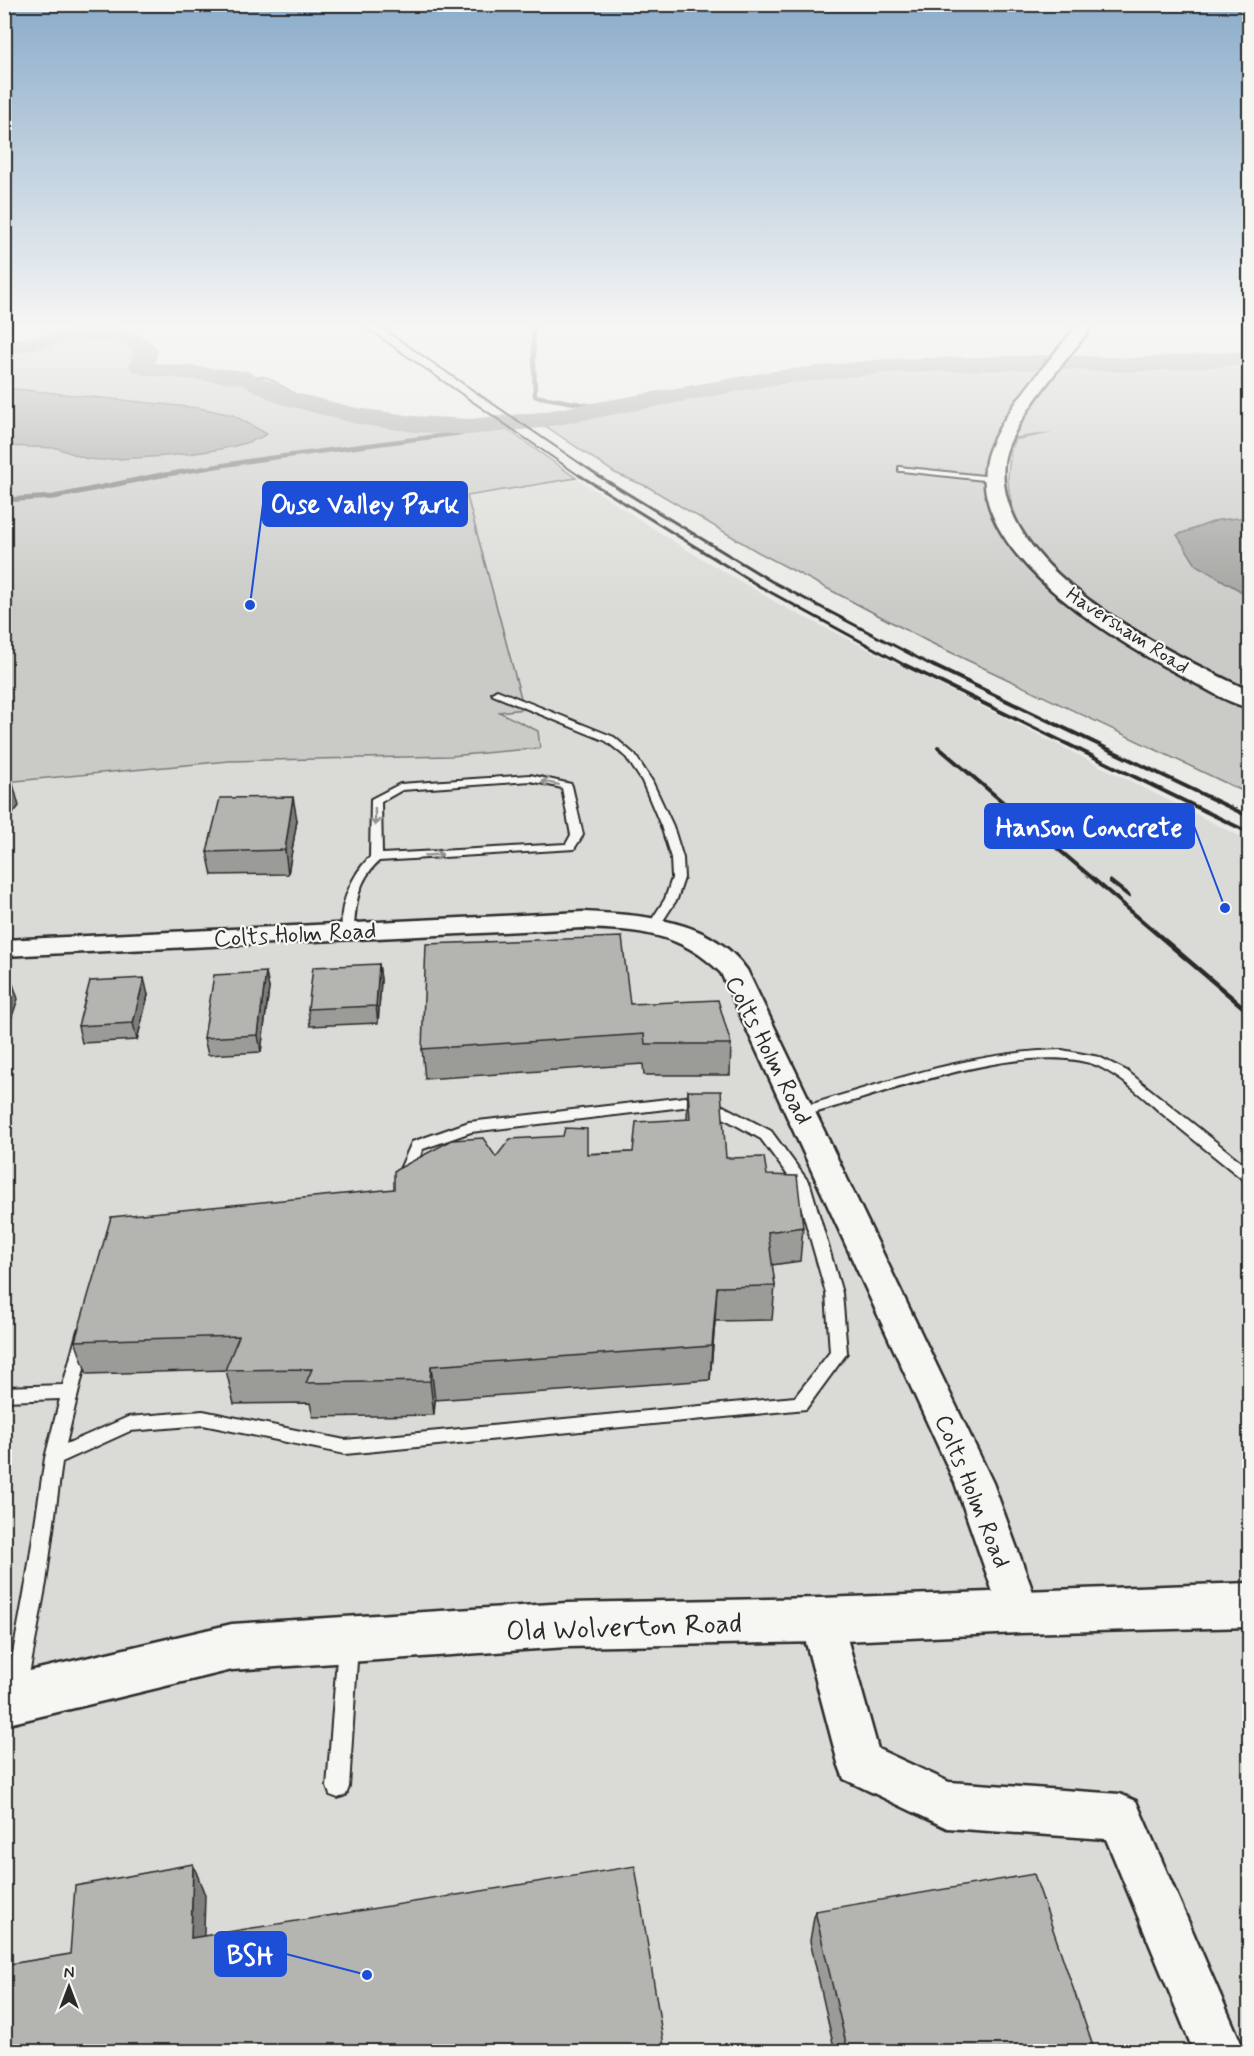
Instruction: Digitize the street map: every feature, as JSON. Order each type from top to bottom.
[{"type":"street","name":"Haversham Road","points":[[1016,421],[1003,440],[993,479],[998,507],[1010,530],[1029,557],[1092,613],[1137,642],[1250,700]]},
{"type":"street","name":"Colts Holm Road","points":[[4,948],[583,920],[627,922],[680,932],[707,946],[733,970],[801,1112],[974,1483],[1019,1611]]},
{"type":"street","name":"Old Wolverton Road","points":[[9,1700],[232,1647],[567,1625],[821,1620],[1019,1611],[1250,1605]]},
{"type":"street","points":[[821,1620],[860,1763],[947,1805],[1120,1817],[1220,2052]]},
{"type":"lane","points":[[902,469],[993,479]]},
{"type":"lane","points":[[497,693],[610,740],[630,755],[647,781],[674,847],[678,878],[671,899],[653,927]]},
{"type":"lane","points":[[348,931],[349,902],[362,869],[376,858],[570,847],[577,835],[567,786],[530,778],[400,787],[375,801],[376,858]]},
{"type":"lane","points":[[801,1112],[977,1063],[1034,1054],[1076,1057],[1094,1060],[1109,1067],[1141,1089],[1250,1177]]},
{"type":"lane","points":[[54,1458],[128,1424],[203,1418],[345,1447],[800,1404],[839,1353],[834,1293],[802,1184],[766,1135],[702,1100],[469,1127],[417,1146],[397,1191]]},
{"type":"lane","points":[[9,1700],[36,1583],[54,1458],[87,1324]]},
{"type":"lane","points":[[4,1394],[70,1392]]},
{"type":"lane","points":[[338,1787],[348,1640]]},
{"type":"shaded area","points":[[5,421],[378,421],[398,425],[490,430],[504,427],[576,478],[467,496],[524,709],[499,712],[538,731],[540,748],[451,756],[229,761],[5,782]]},
{"type":"shaded area","points":[[5,421],[244,421],[267,434],[251,441],[211,451],[103,460],[87,459],[57,448],[5,446]]},
{"type":"shaded area","points":[[538,421],[1249,421],[1249,701],[1234,701],[1249,709],[1249,794],[929,642],[758,552],[648,487],[615,473]],"holes":[[[1050,433],[1014,440],[1009,461],[1009,491],[1018,521],[1005,521],[1003,440]]]},
{"type":"shaded area","points":[[576,478],[682,547],[784,607],[1249,841],[1249,2051],[5,2052],[5,753],[524,709],[467,495]]},
{"type":"shaded area","points":[[1250,517],[1249,596],[1196,565],[1177,535],[1218,520]]},
{"type":"building","points":[[4,784],[13,784],[4,794]]},
{"type":"building","points":[[293,797],[285,850],[207,852],[220,798]]},
{"type":"building","points":[[622,937],[630,1004],[718,1000],[731,1044],[645,1044],[644,1034],[422,1049],[426,944]]},
{"type":"building","points":[[379,964],[376,1006],[308,1009],[313,967]]},
{"type":"building","points":[[266,972],[258,1035],[204,1038],[214,975]]},
{"type":"building","points":[[4,975],[10,975],[4,992]]},
{"type":"building","points":[[144,978],[133,1023],[78,1026],[90,981]]},
{"type":"building","points":[[688,1091],[721,1091],[726,1158],[764,1157],[767,1175],[797,1176],[803,1227],[768,1232],[775,1286],[717,1287],[712,1346],[431,1366],[430,1381],[306,1383],[312,1369],[225,1370],[239,1336],[75,1341],[111,1217],[394,1189],[394,1171],[452,1140],[483,1138],[496,1157],[510,1139],[563,1136],[565,1128],[587,1129],[587,1154],[633,1152],[636,1122],[690,1119]]},
{"type":"building","points":[[193,1864],[191,1938],[635,1866],[665,2052],[4,2052],[4,1965],[70,1954],[75,1886]]},
{"type":"building","points":[[1034,1874],[1095,2052],[848,2052],[815,1911]]},
{"type":"waterway","points":[[392,421],[470,427],[531,421]]},
{"type":"waterway","points":[[152,477],[255,460],[500,428]]},
{"type":"waterway","points":[[152,477],[161,475]]},
{"type":"waterway","points":[[4,500],[54,497],[152,477]]},
{"type":"railway","points":[[500,421],[581,477]]},
{"type":"railway","points":[[518,421],[598,475]]},
{"type":"railway","points":[[579,475],[759,586],[908,667]]},
{"type":"railway","points":[[598,475],[771,581],[935,667]]},
{"type":"railway","points":[[905,665],[1250,833]]},
{"type":"railway","points":[[932,665],[1250,817]]},
{"type":"railway","points":[[938,747],[1124,905]]},
{"type":"railway","points":[[1110,881],[1129,896]]},
{"type":"railway","points":[[1122,904],[1250,1013]]},
{"type":"place","name":"Ouse Valley Park","points":[[250,605]]},
{"type":"place","name":"Hanson Concrete","points":[[1225,908]]},
{"type":"place","name":"BSH","points":[[367,1975]]}]
